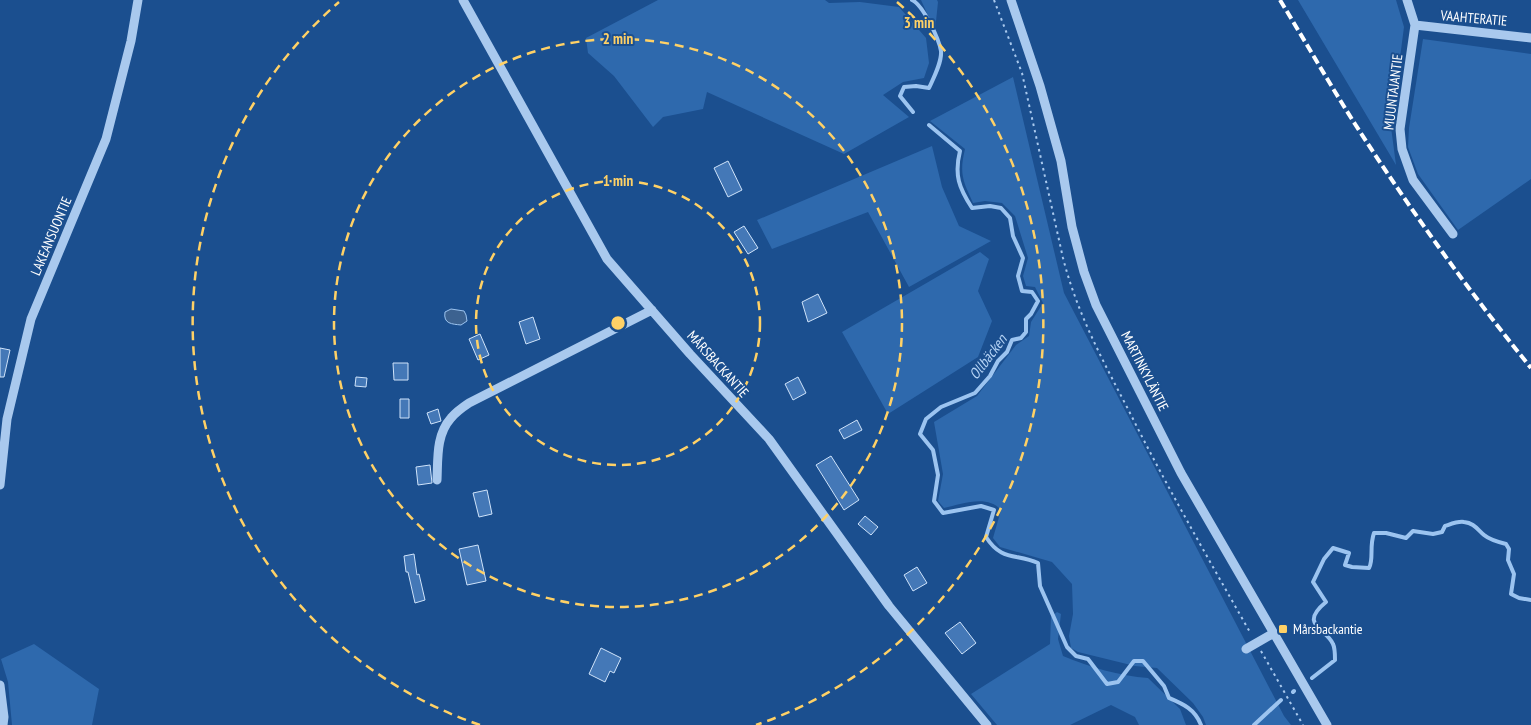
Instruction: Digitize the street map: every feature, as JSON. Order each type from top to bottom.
[{"type":"street","name":"LAKEANSUONTIE","points":[[0,485],[7,419],[31,319],[106,138],[131,41],[138,0]]},
{"type":"street","name":"MÅRSBACKANTIE","points":[[463,0],[607,258],[769,440],[889,606],[987,725]]},
{"type":"street","name":"MARTINKYLÄNTIE","points":[[1011,0],[1040,86],[1061,161],[1072,227],[1084,272],[1096,304],[1181,473],[1327,725]]},
{"type":"street","name":"MUUNTAJANTIE","points":[[1407,0],[1415,25],[1400,129],[1402,149],[1413,180],[1452,234]]},
{"type":"street","name":"VAAHTERATIE","points":[[1415,25],[1531,38]]},
{"type":"street","points":[[437,480],[439,445],[442,433],[451,417],[470,403],[652,310]]},
{"type":"street","points":[[1246,649],[1274,634]]},
{"type":"street","points":[[0,685],[4,717],[3,725]]},
{"type":"shaded area","points":[[658,0],[825,0],[829,3],[860,2],[899,7],[926,38],[929,63],[924,78],[903,82],[883,95],[909,117],[844,154],[707,92],[703,109],[663,117],[653,127],[614,76],[588,53],[586,38]]},
{"type":"shaded area","points":[[921,0],[937,0],[938,2],[935,31]]},
{"type":"shaded area","points":[[1298,0],[1396,0],[1404,27],[1391,127],[1396,165]]},
{"type":"shaded area","points":[[1423,39],[1531,54],[1531,179],[1458,230],[1418,174],[1408,147],[1409,128]]},
{"type":"shaded area","points":[[1013,77],[1064,293],[1284,716],[1291,725],[1206,725],[1193,703],[1157,668],[1135,666],[1078,652],[1071,648],[1069,636],[1073,614],[1072,584],[1052,562],[1000,547],[993,538],[1001,510],[995,505],[982,501],[944,508],[938,501],[943,474],[934,422],[977,396],[1016,345],[1029,336],[1031,322],[1043,303],[1035,287],[1026,286],[1023,276],[1028,258],[1015,216],[1002,203],[985,201],[973,203],[962,171],[965,149],[930,121]]},
{"type":"shaded area","points":[[932,146],[942,187],[959,226],[991,241],[909,287],[868,212],[772,249],[757,220]]},
{"type":"shaded area","points":[[980,252],[989,259],[978,291],[992,321],[978,357],[888,414],[842,332]]},
{"type":"shaded area","points":[[451,309],[464,311],[467,321],[461,325],[451,324],[447,321],[445,319],[445,312]]},
{"type":"shaded area","points":[[1057,612],[1061,614],[1058,639],[1063,656],[1105,670],[1148,678],[1180,709],[1186,725],[1139,725],[1135,717],[1111,705],[1070,725],[997,725],[971,694],[1050,644],[1051,617]]},
{"type":"shaded area","points":[[34,644],[99,689],[92,725],[12,725],[8,682],[1,659]]},
{"type":"building","points":[[728,161],[742,190],[728,197],[714,168]]},
{"type":"building","points":[[744,226],[758,248],[748,254],[734,232]]},
{"type":"building","points":[[818,294],[827,313],[808,322],[802,302]]},
{"type":"building","points":[[533,317],[540,339],[526,344],[519,322]]},
{"type":"building","points":[[480,334],[489,355],[478,360],[469,339]]},
{"type":"building","points":[[0,348],[10,350],[4,377],[0,377]]},
{"type":"building","points":[[393,363],[408,363],[408,380],[394,380]]},
{"type":"building","points":[[356,377],[367,378],[366,387],[355,386]]},
{"type":"building","points":[[798,377],[806,393],[793,400],[785,384]]},
{"type":"building","points":[[400,399],[409,399],[409,418],[400,418]]},
{"type":"building","points":[[438,409],[441,421],[431,424],[427,413]]},
{"type":"building","points":[[857,420],[862,430],[844,439],[839,430]]},
{"type":"building","points":[[831,456],[859,500],[844,510],[816,465]]},
{"type":"building","points":[[430,465],[432,483],[418,485],[416,467]]},
{"type":"building","points":[[487,490],[492,514],[479,517],[473,493]]},
{"type":"building","points":[[865,516],[878,527],[871,535],[858,524]]},
{"type":"building","points":[[478,545],[486,581],[467,585],[459,549]]},
{"type":"building","points":[[414,554],[417,575],[419,574],[425,600],[415,603],[408,572],[406,572],[404,556]]},
{"type":"building","points":[[917,567],[927,583],[913,591],[904,575]]},
{"type":"building","points":[[960,622],[976,643],[962,654],[945,633]]},
{"type":"building","points":[[601,648],[621,658],[614,673],[610,671],[605,682],[589,674]]},
{"type":"waterway","name":"Ollbäcken","points":[[912,0],[921,8],[930,23],[941,51],[939,65],[929,88],[904,87],[900,96],[913,112]]},
{"type":"waterway","name":"Ollbäcken","points":[[929,125],[960,151],[958,160],[959,181],[972,208],[990,206],[1001,208],[1010,218],[1013,236],[1023,258],[1018,276],[1022,291],[1032,292],[1038,301],[1026,319],[1026,332],[1021,338],[1012,340],[1007,352],[998,361],[990,376],[975,393],[941,407],[926,419],[920,434],[933,450],[938,475],[934,501],[943,513],[981,506],[994,510],[986,537],[992,545],[1004,554],[1038,563],[1040,586],[1067,647],[1076,656],[1088,659],[1107,684],[1118,682],[1134,661],[1143,661],[1164,686],[1169,698],[1192,711],[1201,725]]},
{"type":"waterway","points":[[1312,678],[1335,660],[1333,644],[1316,626],[1314,621],[1314,616],[1326,602],[1313,582],[1324,559],[1333,548],[1349,553],[1345,565],[1369,568],[1374,533],[1386,533],[1406,538],[1413,531],[1433,534],[1442,532],[1445,526],[1455,523],[1470,524],[1489,538],[1506,544],[1509,549],[1508,560],[1514,574],[1511,594],[1519,598],[1531,600]]},
{"type":"waterway","points":[[1254,725],[1281,700]]},
{"type":"railway","points":[[1280,0],[1345,109],[1396,187],[1462,279],[1531,368]]},
{"type":"place","name":"Mårsbackantie","points":[[1283,629]]}]
